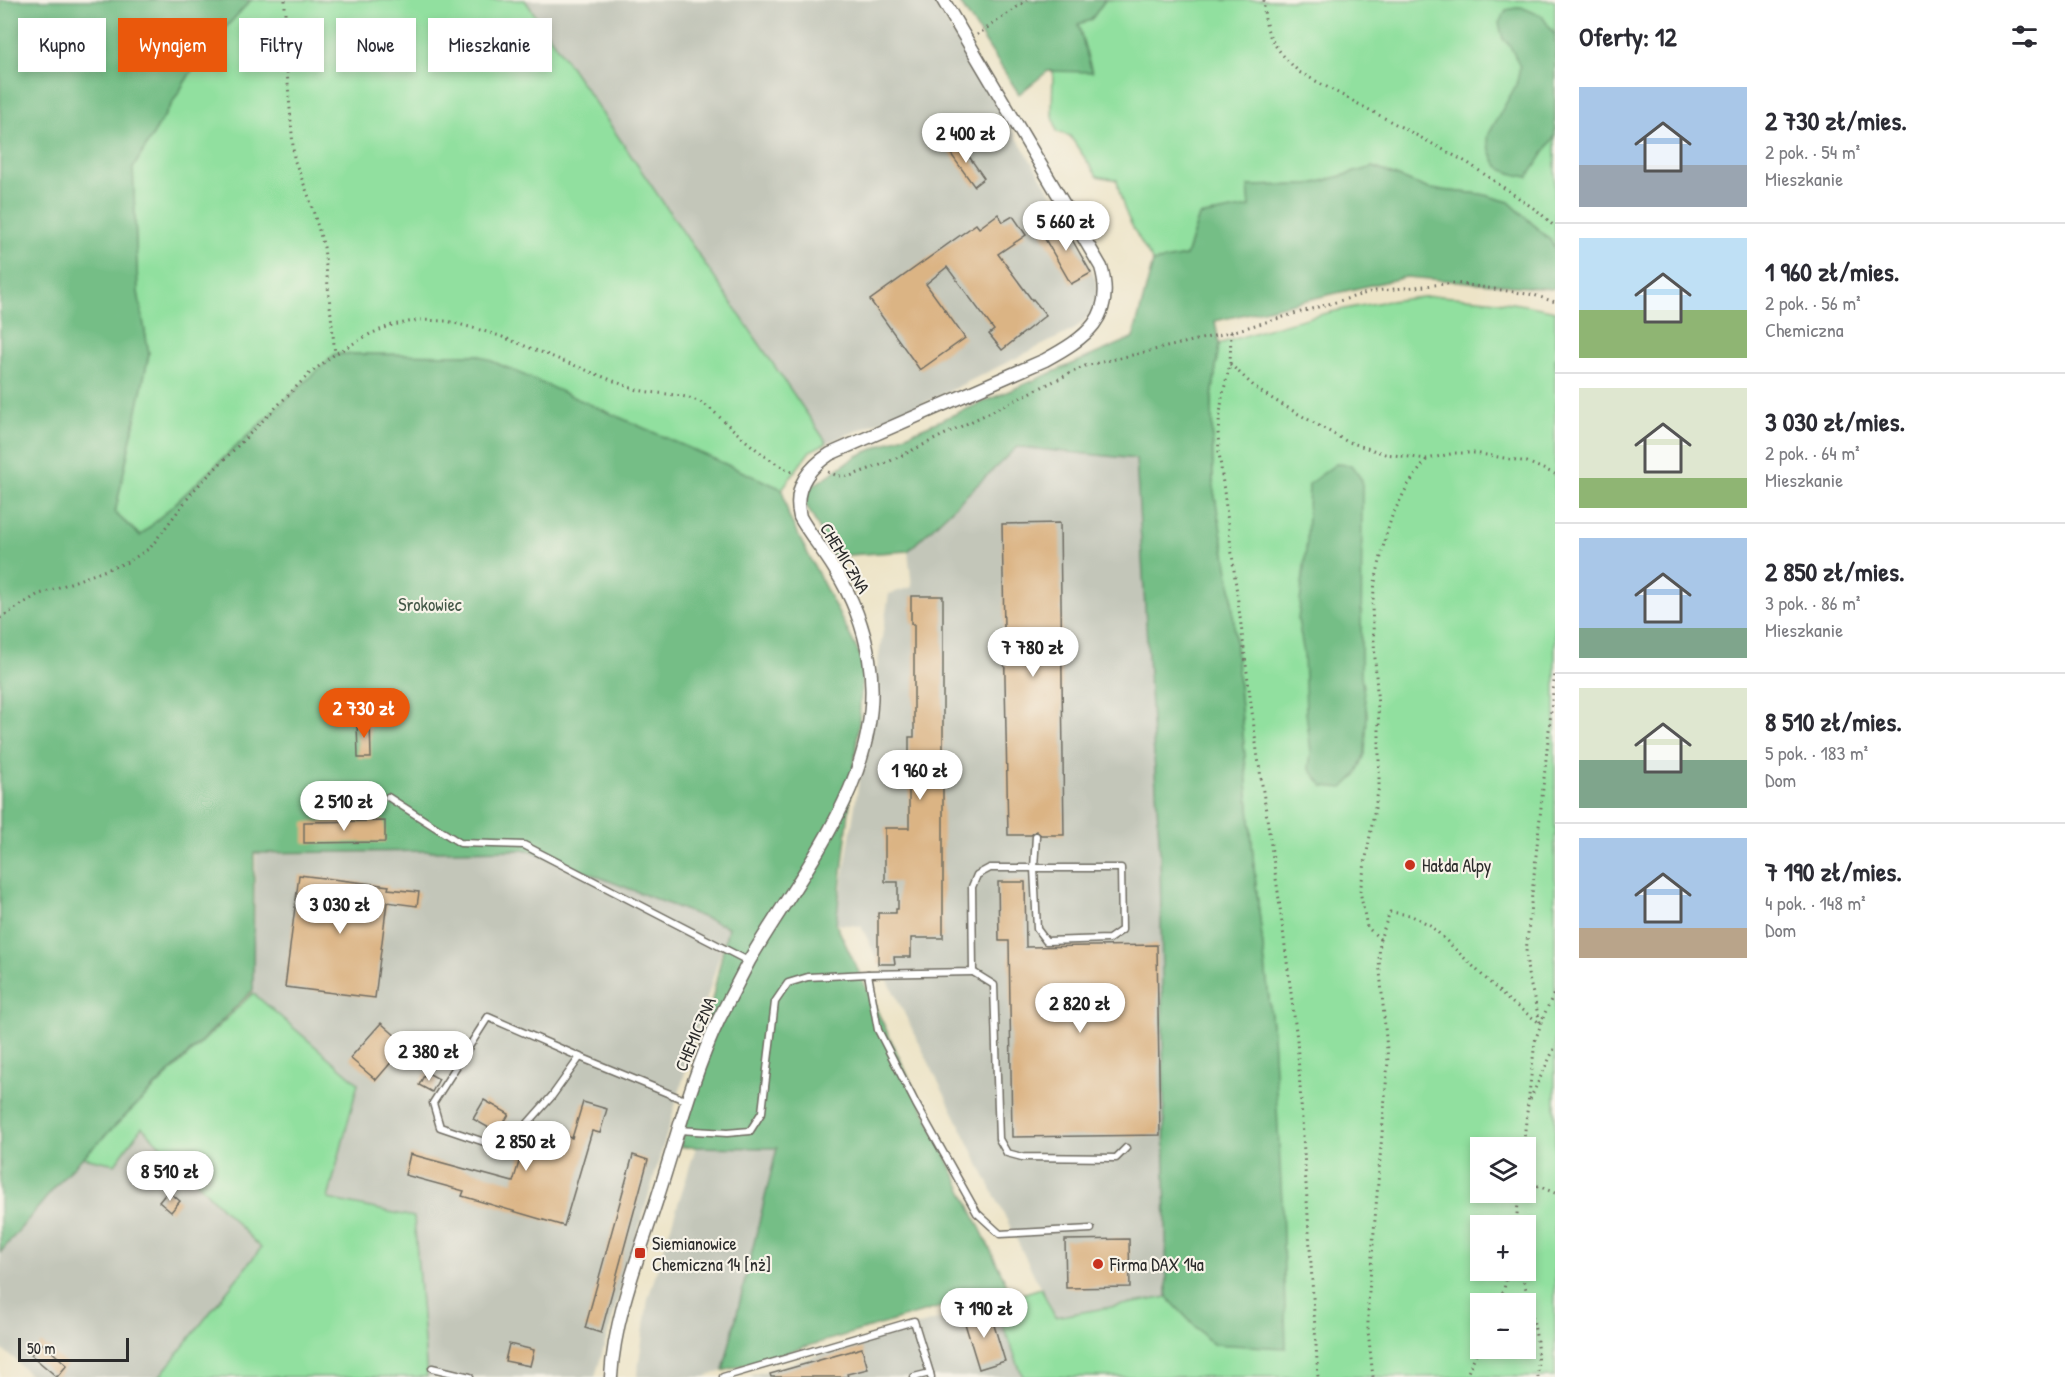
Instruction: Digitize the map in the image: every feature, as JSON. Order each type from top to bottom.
[{"type":"street","name":"CHEMICZNA","points":[[611,1377],[614,1348],[628,1293],[687,1101],[718,1021],[749,962],[811,864],[833,824],[860,762],[869,724],[872,691],[869,659],[860,622],[844,585],[800,517],[798,496],[805,477],[818,462],[830,454],[1045,360],[1069,347],[1089,331],[1102,311],[1106,296],[1105,278],[1101,267],[943,0]]},
{"type":"lane","points":[[388,797],[460,843],[524,845],[749,962]]},
{"type":"lane","points":[[973,972],[972,887],[977,874],[990,868],[1034,868],[1121,868],[1122,930],[1110,939],[1046,941],[1037,929],[1034,868],[1036,836]]},
{"type":"lane","points":[[679,1130],[727,1133],[750,1131],[762,1112],[775,1002],[788,983],[808,977],[973,972],[994,986],[999,1139],[1007,1153],[1022,1157],[1116,1158],[1126,1148]]},
{"type":"lane","points":[[868,974],[878,1030],[916,1104],[977,1212],[1000,1234],[1091,1230]]},
{"type":"lane","points":[[580,1057],[552,1096],[504,1149],[440,1127],[433,1103],[488,1017],[687,1101]]},
{"type":"lane","points":[[723,1377],[914,1321],[931,1375],[914,1377]]},
{"type":"lane","points":[[432,1368],[470,1377]]},
{"type":"path","points":[[285,0],[285,46],[294,159],[309,197],[324,247],[335,354]]},
{"type":"path","points":[[968,42],[1027,0]]},
{"type":"path","points":[[1264,0],[1263,14],[1268,35],[1283,56],[1299,72],[1468,163],[1539,212],[1555,227]]},
{"type":"path","points":[[818,462],[826,471],[838,476],[850,476],[886,462],[1085,366],[1231,332],[1374,291],[1455,283],[1534,295],[1555,302]]},
{"type":"path","points":[[0,618],[38,595],[128,562],[150,548],[194,490],[309,374],[335,354],[370,334],[392,325],[429,320],[447,321],[500,336],[634,389],[650,394],[686,397],[703,404],[780,467],[805,477]]},
{"type":"path","points":[[1231,332],[1230,364],[1222,398],[1218,441],[1257,751],[1297,1039],[1318,1377]]},
{"type":"path","points":[[1230,364],[1258,390],[1346,441],[1385,454],[1426,459],[1455,453],[1475,453],[1527,462],[1555,474]]},
{"type":"path","points":[[1380,939],[1366,927],[1360,891],[1379,786],[1372,608],[1375,582],[1392,516],[1408,485],[1426,459]]},
{"type":"path","points":[[1541,1024],[1528,974],[1526,952],[1555,672]]},
{"type":"path","points":[[1372,1377],[1368,1304],[1388,1061],[1379,960],[1380,939],[1390,912],[1410,915],[1430,926],[1507,999],[1541,1024]]},
{"type":"path","points":[[1524,1137],[1535,1041],[1555,991]]},
{"type":"path","points":[[1529,1100],[1555,1047]]},
{"type":"path","points":[[1536,1184],[1555,1193]]},
{"type":"path","points":[[1523,1281],[1537,1341],[1538,1377]]},
{"type":"path","points":[[1466,1377],[1474,1359]]},
{"type":"shaded area","points":[[525,0],[933,0],[1080,241],[1097,283],[1098,307],[1075,329],[929,401],[827,443],[552,40],[552,18],[537,18]]},
{"type":"shaded area","points":[[1017,447],[1136,458],[1160,855],[1167,1297],[1055,1317],[861,926],[836,924],[889,594],[912,587],[908,551]]},
{"type":"shaded area","points":[[529,850],[728,927],[595,1377],[427,1377],[414,1217],[328,1200],[358,1083],[253,993],[256,854]]},
{"type":"shaded area","points":[[142,1127],[261,1249],[159,1377],[31,1377],[15,1359],[0,1348],[0,1253],[83,1157],[115,1164]]},
{"type":"shaded area","points":[[696,1147],[777,1147],[723,1371],[704,1377],[637,1377],[648,1299]]},
{"type":"shaded area","points":[[994,1303],[1023,1377],[746,1377]]},
{"type":"green space","name":"Srokowiec","points":[[0,0],[251,0],[227,26],[227,18],[118,18],[118,72],[191,72],[133,168],[138,292],[149,354],[115,513],[140,536],[335,354],[478,355],[782,489],[789,517],[863,661],[859,723],[836,924],[1008,1287],[723,1371],[777,1148],[680,1147],[728,927],[529,850],[254,853],[253,990],[67,1173],[0,1253]]},
{"type":"green space","points":[[251,0],[525,0],[537,18],[428,18],[428,72],[552,72],[552,40],[827,443],[810,451],[782,489],[478,355],[335,354],[141,536],[115,513],[149,354],[138,292],[133,168],[191,72],[227,72],[227,26]]},
{"type":"green space","points":[[958,0],[1105,0],[1091,20],[1078,24],[1092,72],[1048,71],[1019,94]]},
{"type":"green space","points":[[1105,0],[1555,0],[1555,248],[1550,240],[1509,202],[1481,194],[1429,189],[1373,167],[1309,185],[1249,186],[1250,207],[1199,216],[1186,256],[1153,262],[1126,213],[1117,180],[1097,176],[1070,136],[1057,132],[1052,112],[1053,71],[1091,71],[1078,23],[1091,20]]},
{"type":"green space","points":[[1521,7],[1542,16],[1555,35],[1555,136],[1528,177],[1510,173],[1498,166],[1487,137],[1516,85],[1520,67],[1510,46],[1503,39],[1499,23],[1506,10]]},
{"type":"green space","points":[[1373,167],[1429,189],[1481,194],[1509,202],[1550,240],[1555,248],[1555,287],[1552,289],[1406,277],[1215,321],[1219,344],[1212,398],[1213,486],[1231,588],[1254,868],[1273,1034],[1282,1202],[1286,1348],[1212,1344],[1167,1297],[1160,855],[1136,459],[1017,447],[908,551],[834,556],[804,501],[810,488],[857,456],[1133,338],[1153,262],[1186,256],[1199,216],[1250,207],[1248,186],[1309,185]]},
{"type":"green space","name":"Hałda Alpy","points":[[1439,296],[1511,303],[1555,311],[1555,1377],[1023,1377],[994,1303],[1041,1288],[1055,1317],[1167,1297],[1212,1344],[1273,1034],[1254,868],[1231,588],[1213,486],[1212,398],[1219,344],[1327,313],[1383,302]]},
{"type":"green space","points":[[1336,464],[1351,465],[1362,480],[1361,675],[1367,714],[1365,754],[1356,775],[1343,788],[1323,786],[1309,768],[1311,752],[1306,712],[1304,654],[1298,620],[1307,540],[1309,484]]},
{"type":"green space","points":[[253,993],[358,1083],[328,1199],[414,1217],[427,1377],[159,1377],[261,1248],[142,1127],[115,1164],[83,1157]]},
{"type":"building","points":[[959,142],[984,178],[974,186],[948,150]]},
{"type":"building","points":[[998,214],[1003,222],[1013,216],[1026,235],[998,254],[1046,315],[1002,350],[989,334],[994,330],[947,267],[926,284],[965,338],[920,370],[870,300],[976,224],[979,228]]},
{"type":"building","points":[[1061,220],[1091,273],[1071,284],[1041,232]]},
{"type":"building","points":[[1060,523],[1064,835],[1041,835],[1036,831],[1031,835],[1008,835],[1002,524]]},
{"type":"building","points":[[911,596],[943,596],[943,938],[911,938],[911,957],[894,957],[895,964],[878,964],[878,913],[896,913],[898,909],[898,882],[885,882],[885,828],[909,828],[909,737],[914,737],[914,624],[911,624]]},
{"type":"building","points":[[357,721],[370,721],[371,758],[358,758]]},
{"type":"building","points":[[385,821],[385,842],[304,843],[304,822]]},
{"type":"building","points":[[299,875],[419,892],[417,906],[387,902],[375,998],[285,987]]},
{"type":"building","points":[[998,882],[1025,882],[1026,947],[1157,945],[1160,1135],[1012,1137],[1009,941],[999,941]]},
{"type":"building","points":[[381,1023],[406,1045],[376,1080],[350,1058]]},
{"type":"building","points":[[426,1072],[439,1079],[432,1092],[419,1085]]},
{"type":"building","points":[[484,1100],[509,1114],[498,1133],[473,1119]]},
{"type":"building","points":[[583,1102],[607,1109],[600,1133],[592,1131],[564,1226],[462,1196],[464,1191],[405,1175],[410,1154],[513,1182],[528,1132],[532,1126],[572,1138]]},
{"type":"building","points":[[633,1155],[648,1160],[601,1333],[585,1328]]},
{"type":"building","points":[[168,1191],[180,1201],[171,1212],[159,1202]]},
{"type":"building","name":"Firma DAX 14a","points":[[1129,1239],[1130,1287],[1066,1288],[1065,1240]]},
{"type":"building","points":[[989,1309],[1005,1361],[979,1369],[963,1317]]},
{"type":"building","points":[[41,1343],[47,1348],[51,1347],[51,1351],[67,1365],[57,1377],[31,1355]]},
{"type":"building","points":[[509,1344],[534,1350],[530,1366],[505,1361]]},
{"type":"building","points":[[862,1348],[868,1369],[847,1374],[848,1377],[771,1377],[770,1374]]},
{"type":"place","name":"Hałda Alpy","points":[[1410,865]]},
{"type":"place","name":"Siemianowice Chemiczna 14 [nż]","points":[[640,1253]]},
{"type":"place","name":"Firma DAX 14a","points":[[1098,1264]]}]
